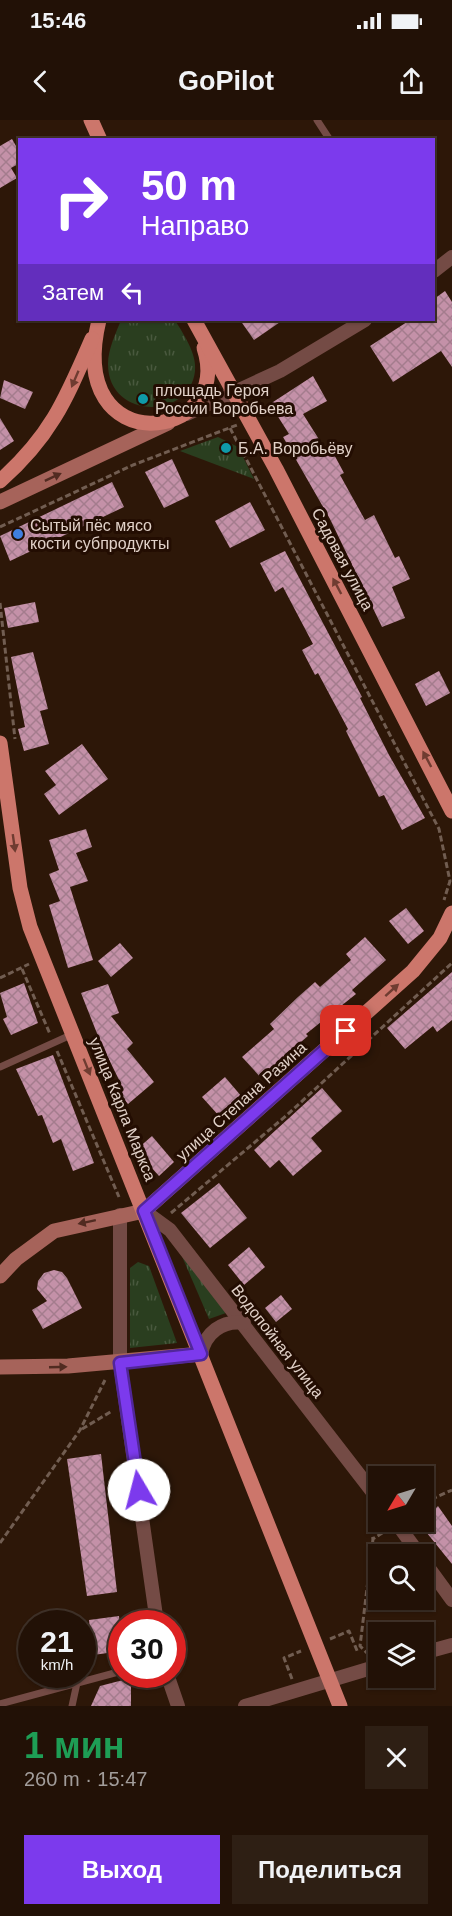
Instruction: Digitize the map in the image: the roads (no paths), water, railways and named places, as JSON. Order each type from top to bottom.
[{"type":"main road","points":[[91,120],[99,138]]},
{"type":"main road","points":[[99,321],[94,373],[105,400],[117,412],[132,420],[149,424],[172,420],[195,404],[206,382],[207,358],[194,322]]},
{"type":"main road","points":[[0,480],[35,447],[59,412],[99,321]]},
{"type":"main road","name":"Садовая улица","points":[[194,322],[249,421],[440,783],[452,811]]},
{"type":"main road","name":"улица Карла Маркса","points":[[0,743],[24,908],[340,1706]]},
{"type":"main road","name":"улица Степана Разина","points":[[144,1211],[413,971],[432,950],[448,920]]},
{"type":"street","points":[[435,269],[452,257]]},
{"type":"street","points":[[0,502],[280,371],[363,321]]},
{"type":"street","points":[[0,1276],[16,1259],[54,1231],[122,1211],[144,1211]]},
{"type":"street","points":[[122,1211],[120,1363],[155,1610]]},
{"type":"street","name":"Водопойная улица","points":[[144,1211],[170,1230],[244,1323],[368,1496]]},
{"type":"street","points":[[0,1367],[120,1363],[201,1354],[204,1343],[216,1329],[226,1324],[244,1323]]},
{"type":"street","points":[[434,1575],[452,1600]]},
{"type":"street","points":[[434,1650],[452,1645]]},
{"type":"street","points":[[245,1706],[368,1664]]},
{"type":"street","points":[[172,1688],[178,1706]]},
{"type":"lane","points":[[317,120],[329,138]]},
{"type":"lane","points":[[0,1067],[73,1034]]},
{"type":"lane","points":[[0,1704],[59,1688]]},
{"type":"lane","points":[[72,1706],[76,1688]]},
{"type":"place","name":"площадь Героя России Воробьева","points":[[143,399]]},
{"type":"place","name":"Б.А. Воробьёву","points":[[226,448]]},
{"type":"place","name":"Сытый пёс мясо кости субпродукты","points":[[18,534]]}]
